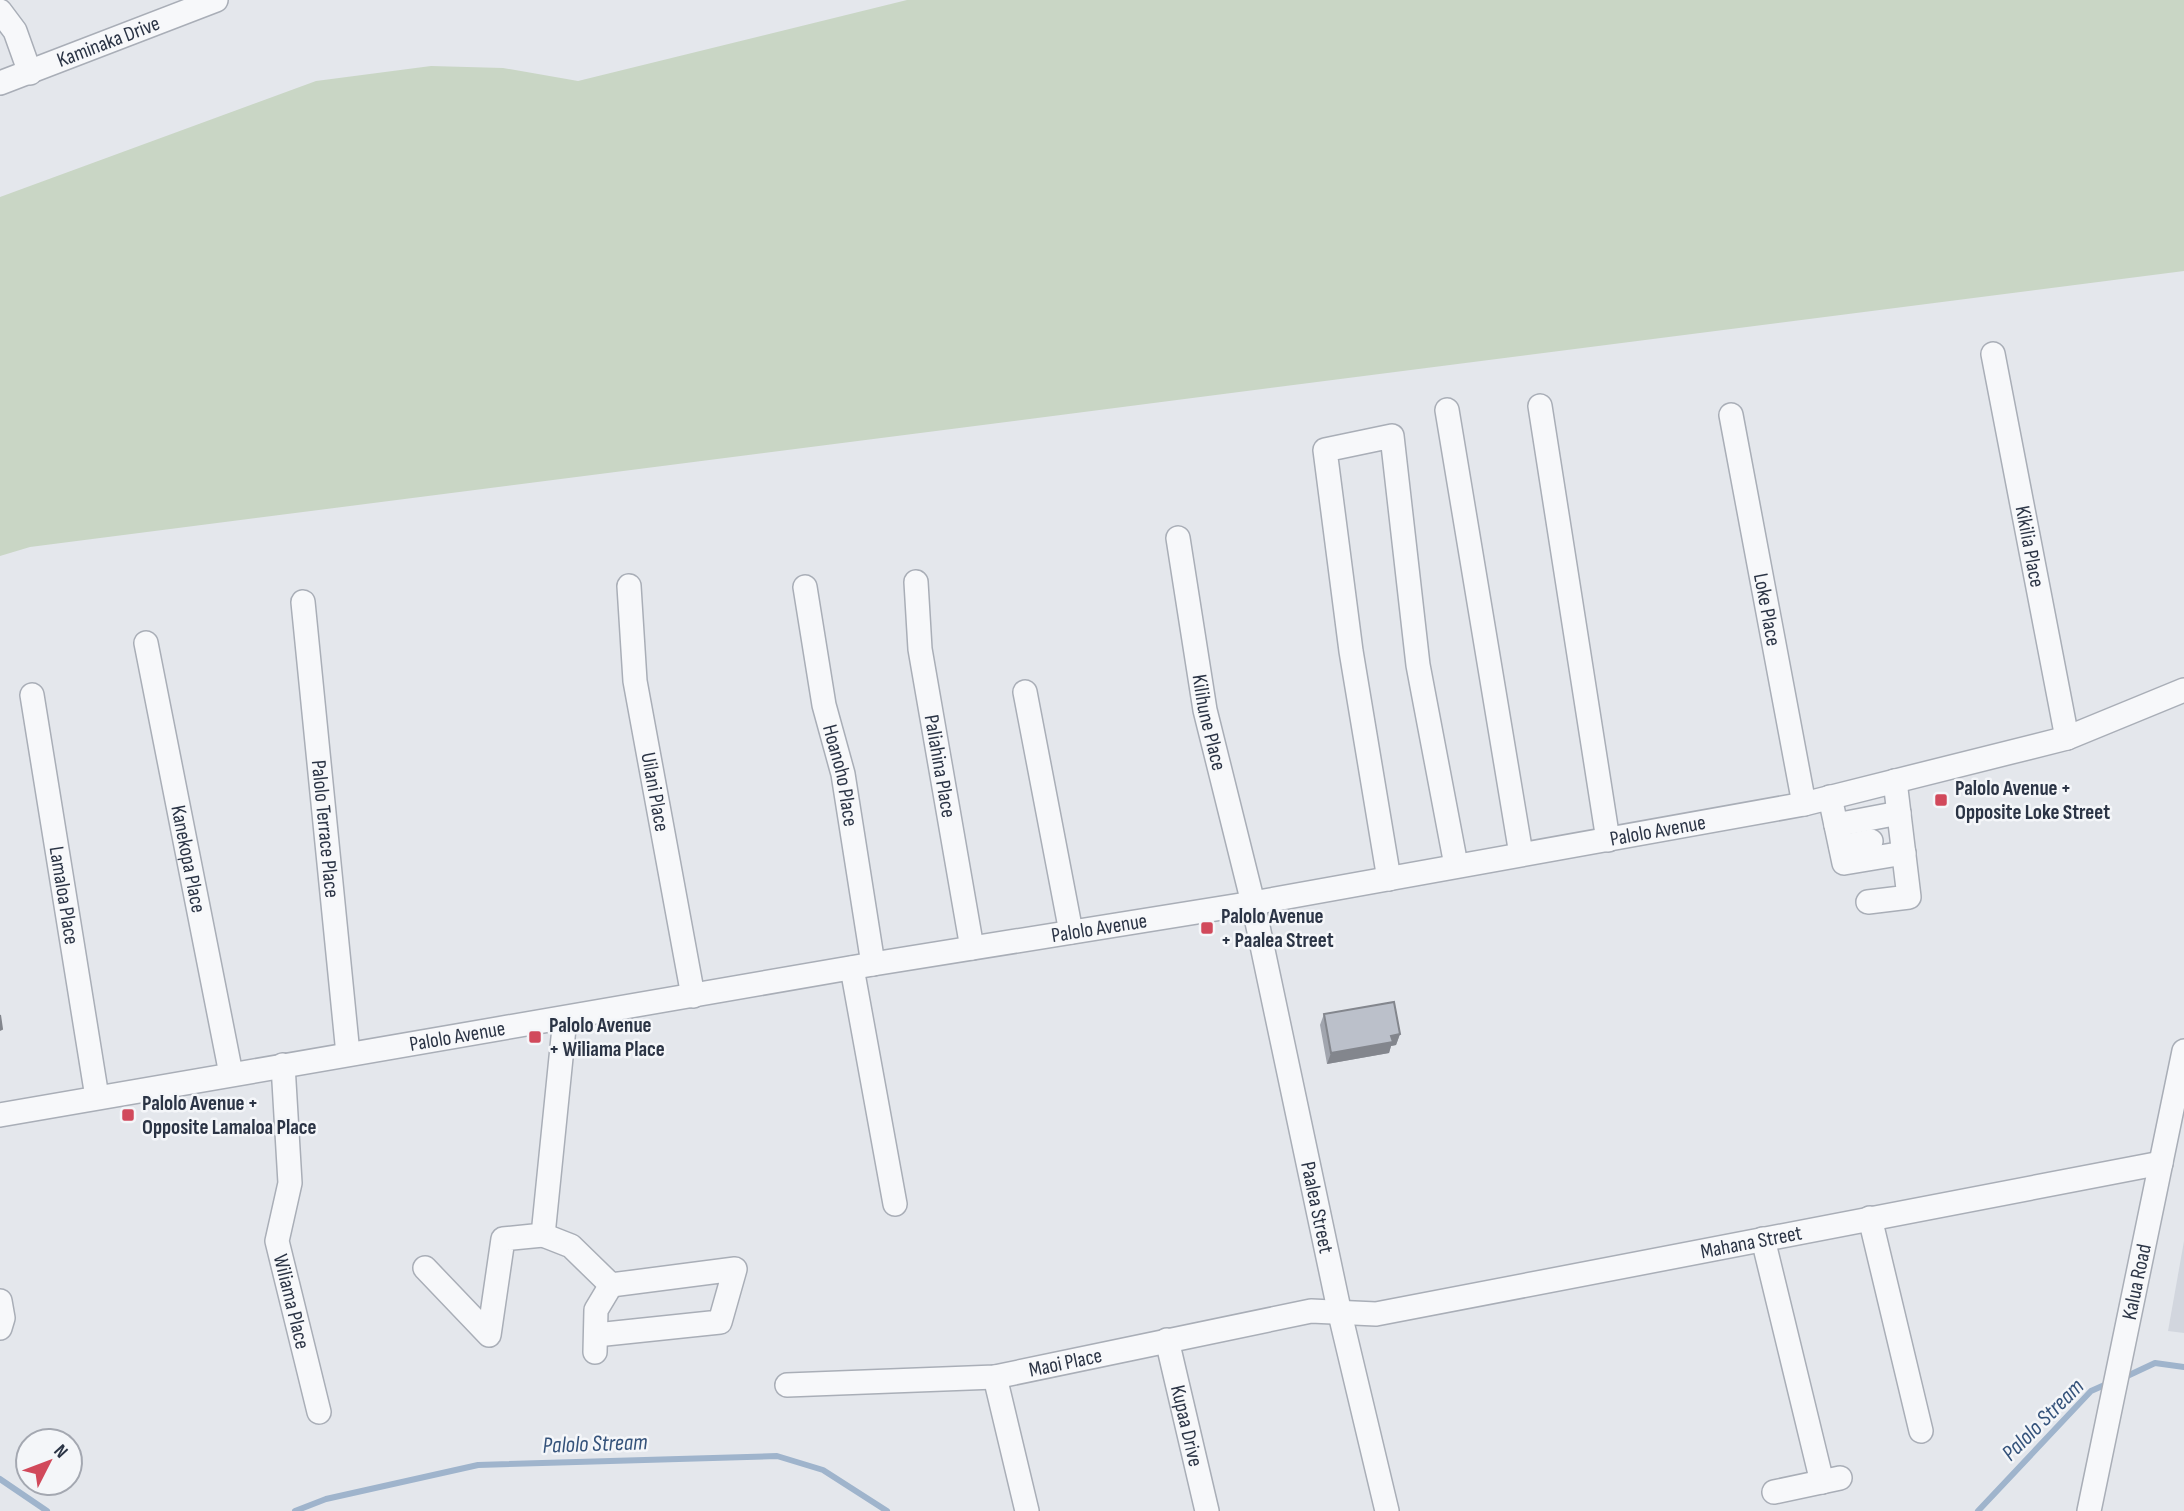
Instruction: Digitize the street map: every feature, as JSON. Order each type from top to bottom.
[{"type":"street","name":"Kaminaka Drive","points":[[0,83],[216,0]]},
{"type":"street","points":[[0,11],[15,31],[30,73]]},
{"type":"street","name":"Kikilia Place","points":[[1993,354],[2067,738]]},
{"type":"street","points":[[1540,406],[1608,840]]},
{"type":"street","points":[[1447,410],[1521,855]]},
{"type":"street","name":"Loke Place","points":[[1731,415],[1804,804]]},
{"type":"street","points":[[1389,878],[1351,651],[1325,450],[1392,436],[1418,665],[1456,865]]},
{"type":"street","name":"Kilihune Place","points":[[1178,538],[1205,710],[1252,903]]},
{"type":"street","name":"Paliahina Place","points":[[916,582],[920,649],[972,948]]},
{"type":"street","name":"Uilani Place","points":[[629,586],[635,681],[693,996]]},
{"type":"street","name":"Hoanoho Place","points":[[805,587],[824,705],[843,774],[862,966],[895,1204]]},
{"type":"street","name":"Palolo Terrace Place","points":[[303,602],[348,1054]]},
{"type":"street","name":"Kanekopa Place","points":[[146,643],[231,1074]]},
{"type":"street","name":"Palolo Avenue","points":[[0,1115],[862,966],[1252,903],[1804,804],[2067,738],[2184,690]]},
{"type":"street","points":[[1024,692],[1071,932]]},
{"type":"street","name":"Lamaloa Place","points":[[32,695],[97,1097]]},
{"type":"street","points":[[1868,902],[1909,897],[1892,842],[1899,813],[1895,781]]},
{"type":"street","points":[[1830,797],[1844,863],[1892,842]]},
{"type":"street","points":[[1838,836],[1899,813]]},
{"type":"street","points":[[1838,836],[1892,842]]},
{"type":"street","name":"Paalea Street","points":[[1252,903],[1340,1314],[1387,1511]]},
{"type":"street","points":[[544,1235],[565,1018]]},
{"type":"street","name":"Kalua Road","points":[[2089,1511],[2184,1051]]},
{"type":"street","name":"Wiliama Place","points":[[283,1065],[290,1182],[277,1241],[319,1412]]},
{"type":"street","name":"Mahana Street","points":[[1340,1314],[1376,1314],[2161,1163]]},
{"type":"street","points":[[1870,1218],[1921,1431]]},
{"type":"street","points":[[425,1268],[489,1335],[503,1239],[544,1235],[571,1246],[611,1286]]},
{"type":"street","points":[[1763,1239],[1831,1480],[1774,1492]]},
{"type":"street","points":[[735,1269],[720,1322],[596,1344],[596,1310],[611,1286],[735,1269]]},
{"type":"street","points":[[0,1301],[0,1328]]},
{"type":"street","name":"Maoi Place","points":[[788,1385],[995,1377],[1311,1311],[1340,1314]]},
{"type":"street","name":"Kupaa Drive","points":[[1167,1340],[1207,1511]]},
{"type":"street","points":[[995,1377],[1027,1511]]},
{"type":"shaded area","points":[[2184,1241],[2184,1333],[2168,1331]]},
{"type":"green space","points":[[907,0],[2184,0],[2184,271],[30,547],[0,556],[0,197],[316,81],[431,66],[503,68],[578,81]]},
{"type":"building","points":[[1394,1002],[1400,1034],[1391,1036],[1393,1042],[1331,1053],[1324,1014]]},
{"type":"waterway","name":"Palolo Stream","points":[[2123,1378],[2155,1363],[2184,1367]]},
{"type":"waterway","name":"Palolo Stream","points":[[1978,1511],[2091,1391],[2109,1383]]},
{"type":"waterway","name":"Palolo Stream","points":[[295,1511],[326,1499],[478,1465],[777,1456],[823,1470],[887,1511]]},
{"type":"waterway","name":"Palolo Stream","points":[[0,1479],[47,1511]]},
{"type":"place","name":"Palolo Avenue + Opposite Loke Street","points":[[1941,800]]},
{"type":"place","name":"Palolo Avenue + Paalea Street","points":[[1207,928]]},
{"type":"place","name":"Palolo Avenue + Wiliama Place","points":[[535,1037]]},
{"type":"place","name":"Palolo Avenue + Opposite Lamaloa Place","points":[[128,1115]]}]
